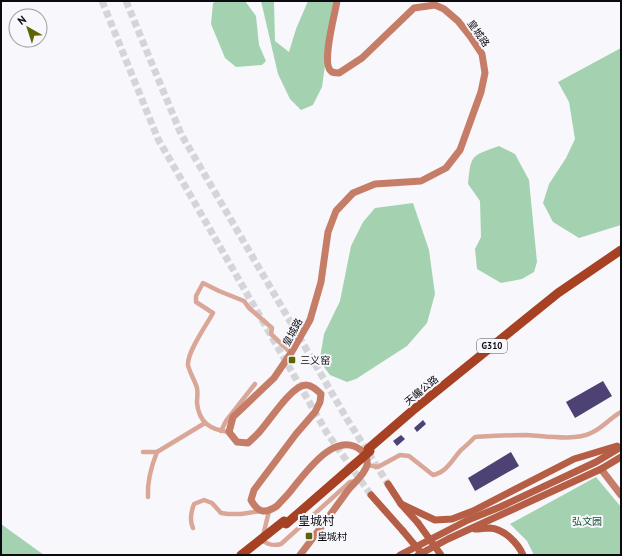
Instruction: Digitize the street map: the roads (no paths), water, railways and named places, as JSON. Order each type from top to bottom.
[{"type":"highway","name":"天巉公路","points":[[247,555],[412,411],[558,293],[621,250]]},
{"type":"highway","name":"天巉公路","points":[[369,450],[560,296],[621,254]]},
{"type":"highway","name":"天巉公路","points":[[241,555],[285,522]]},
{"type":"main road","points":[[400,555],[468,520],[500,507],[596,462],[621,446]]},
{"type":"main road","points":[[401,504],[435,520],[452,519],[473,512],[574,459],[621,446]]},
{"type":"main road","points":[[418,555],[468,530],[601,469],[621,457]]},
{"type":"main road","points":[[596,462],[601,469]]},
{"type":"main road","points":[[388,484],[401,504],[418,523],[441,555]]},
{"type":"main road","points":[[371,495],[423,555]]},
{"type":"main road","points":[[468,530],[490,528],[500,530],[516,544],[523,555]]},
{"type":"street","name":"皇城路","points":[[230,432],[233,417],[274,378],[292,353],[310,320],[321,282],[328,232],[336,211],[353,193],[375,184],[421,181],[446,168],[460,150],[479,98],[485,73],[482,54],[458,21],[444,9],[435,5],[414,8],[362,58],[339,73],[332,72],[329,69],[328,62],[329,43],[337,1]]},
{"type":"street","points":[[261,511],[254,506],[251,500],[254,490],[296,434],[315,412],[320,402],[321,394],[307,385],[303,385],[294,391],[287,397],[261,430],[248,443],[237,442],[230,432],[217,431],[205,423],[199,414],[197,402],[198,390],[188,365],[193,349],[213,313],[196,302],[196,296],[203,283],[244,301],[249,308],[272,328],[272,334],[292,353]]},
{"type":"street","points":[[222,431],[226,421],[255,384]]},
{"type":"street","points":[[367,465],[378,467],[400,455],[409,456],[432,476],[439,474],[452,463],[460,452],[475,437],[527,435],[566,438],[590,434],[604,426],[614,416],[621,412]]},
{"type":"street","points":[[143,452],[157,452],[205,423]]},
{"type":"street","points":[[193,528],[191,524],[191,512],[194,504],[204,500],[212,503],[221,513],[228,514],[269,511],[277,506],[321,456],[336,447],[346,445],[354,446],[363,452],[368,460],[367,465],[300,555]]},
{"type":"street","points":[[148,497],[147,489],[149,472],[157,452]]},
{"type":"street","points":[[601,469],[621,495]]},
{"type":"street","points":[[269,511],[262,540],[266,543],[276,545],[281,544],[350,482],[356,481]]},
{"type":"tunnel","points":[[102,1],[158,139],[327,433],[371,495]]},
{"type":"tunnel","points":[[126,1],[181,134],[347,419],[388,484]]},
{"type":"place","name":"三义窑","points":[[292,360]]},
{"type":"place","name":"皇城村","points":[[309,536]]},
{"type":"district","name":"皇城村","points":[[316,521]]},
{"type":"park label","name":"弘文园","points":[[587,521]]}]
